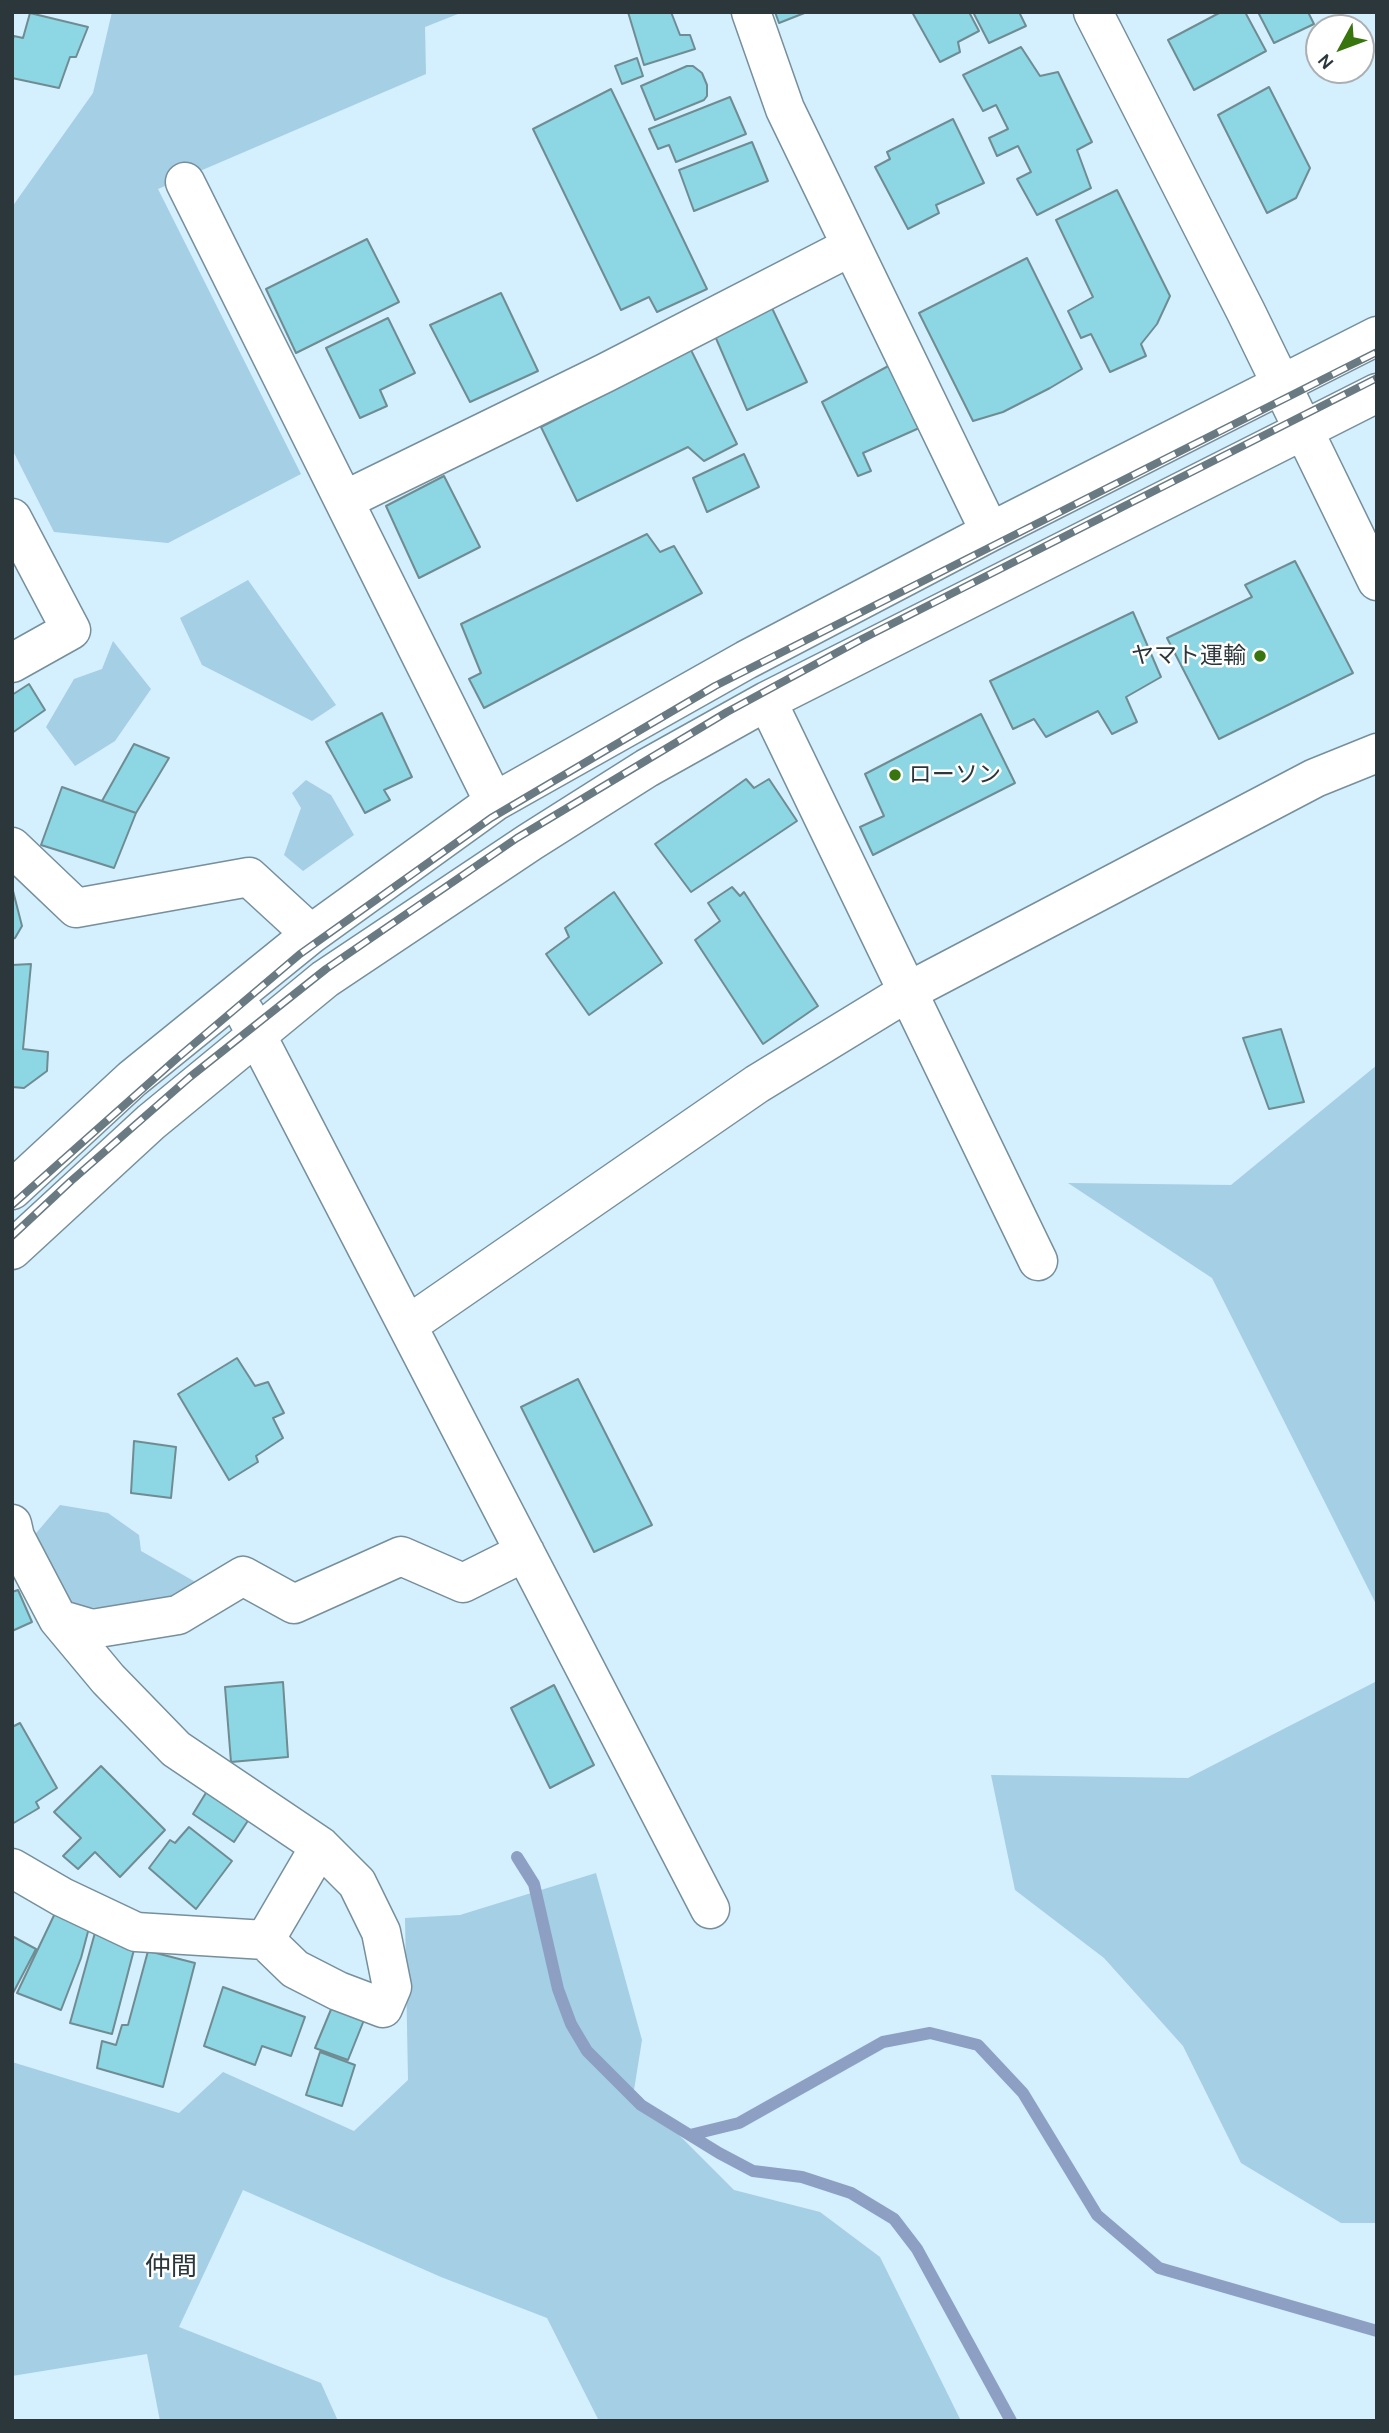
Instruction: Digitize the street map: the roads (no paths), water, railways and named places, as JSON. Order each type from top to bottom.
[{"type":"street","points":[[751,12],[785,109],[990,532]]},
{"type":"street","points":[[1093,12],[1304,430],[1377,581]]},
{"type":"street","points":[[185,182],[494,802]]},
{"type":"street","points":[[345,500],[605,373],[850,247]]},
{"type":"street","points":[[12,1190],[132,1079],[311,934],[494,802],[746,660],[990,532],[1377,336]]},
{"type":"street","points":[[12,1250],[152,1122],[353,959],[647,768],[767,701],[1377,393]]},
{"type":"street","points":[[12,518],[71,631],[12,663]]},
{"type":"street","points":[[767,701],[1038,1261]]},
{"type":"street","points":[[408,1325],[757,1084],[909,990],[1315,778],[1377,753]]},
{"type":"street","points":[[12,847],[76,908],[250,877],[311,934]]},
{"type":"street","points":[[236,995],[710,1909]]},
{"type":"street","points":[[12,1524],[15,1537],[58,1619],[108,1679],[176,1749],[320,1846],[357,1883],[381,1932],[392,1987],[383,2008],[338,1991],[295,1969],[265,1940],[136,1932],[62,1897],[12,1868]]},
{"type":"street","points":[[58,1619],[92,1629],[178,1615],[243,1576],[294,1604],[401,1556],[463,1583],[525,1552]]},
{"type":"street","points":[[265,1940],[320,1846]]},
{"type":"waterway","points":[[517,1857],[534,1884],[558,1989],[571,2024],[587,2051],[641,2105],[719,2153],[753,2171],[802,2177],[851,2193],[894,2219],[917,2249],[1011,2421]]},
{"type":"waterway","points":[[690,2135],[739,2123],[883,2042],[930,2033],[978,2045],[1023,2093],[1097,2215],[1159,2268],[1377,2331]]},
{"type":"railway","points":[[12,1205],[175,1060],[300,954],[491,818],[715,686],[1377,352]]},
{"type":"railway","points":[[12,1236],[190,1077],[326,969],[517,838],[727,712],[862,639],[1377,378]]},
{"type":"place","name":"ヤマト運輸","points":[[1260,656]]},
{"type":"place","name":"ローソン","points":[[895,775]]},
{"type":"district","name":"仲間","points":[[171,2268]]}]
